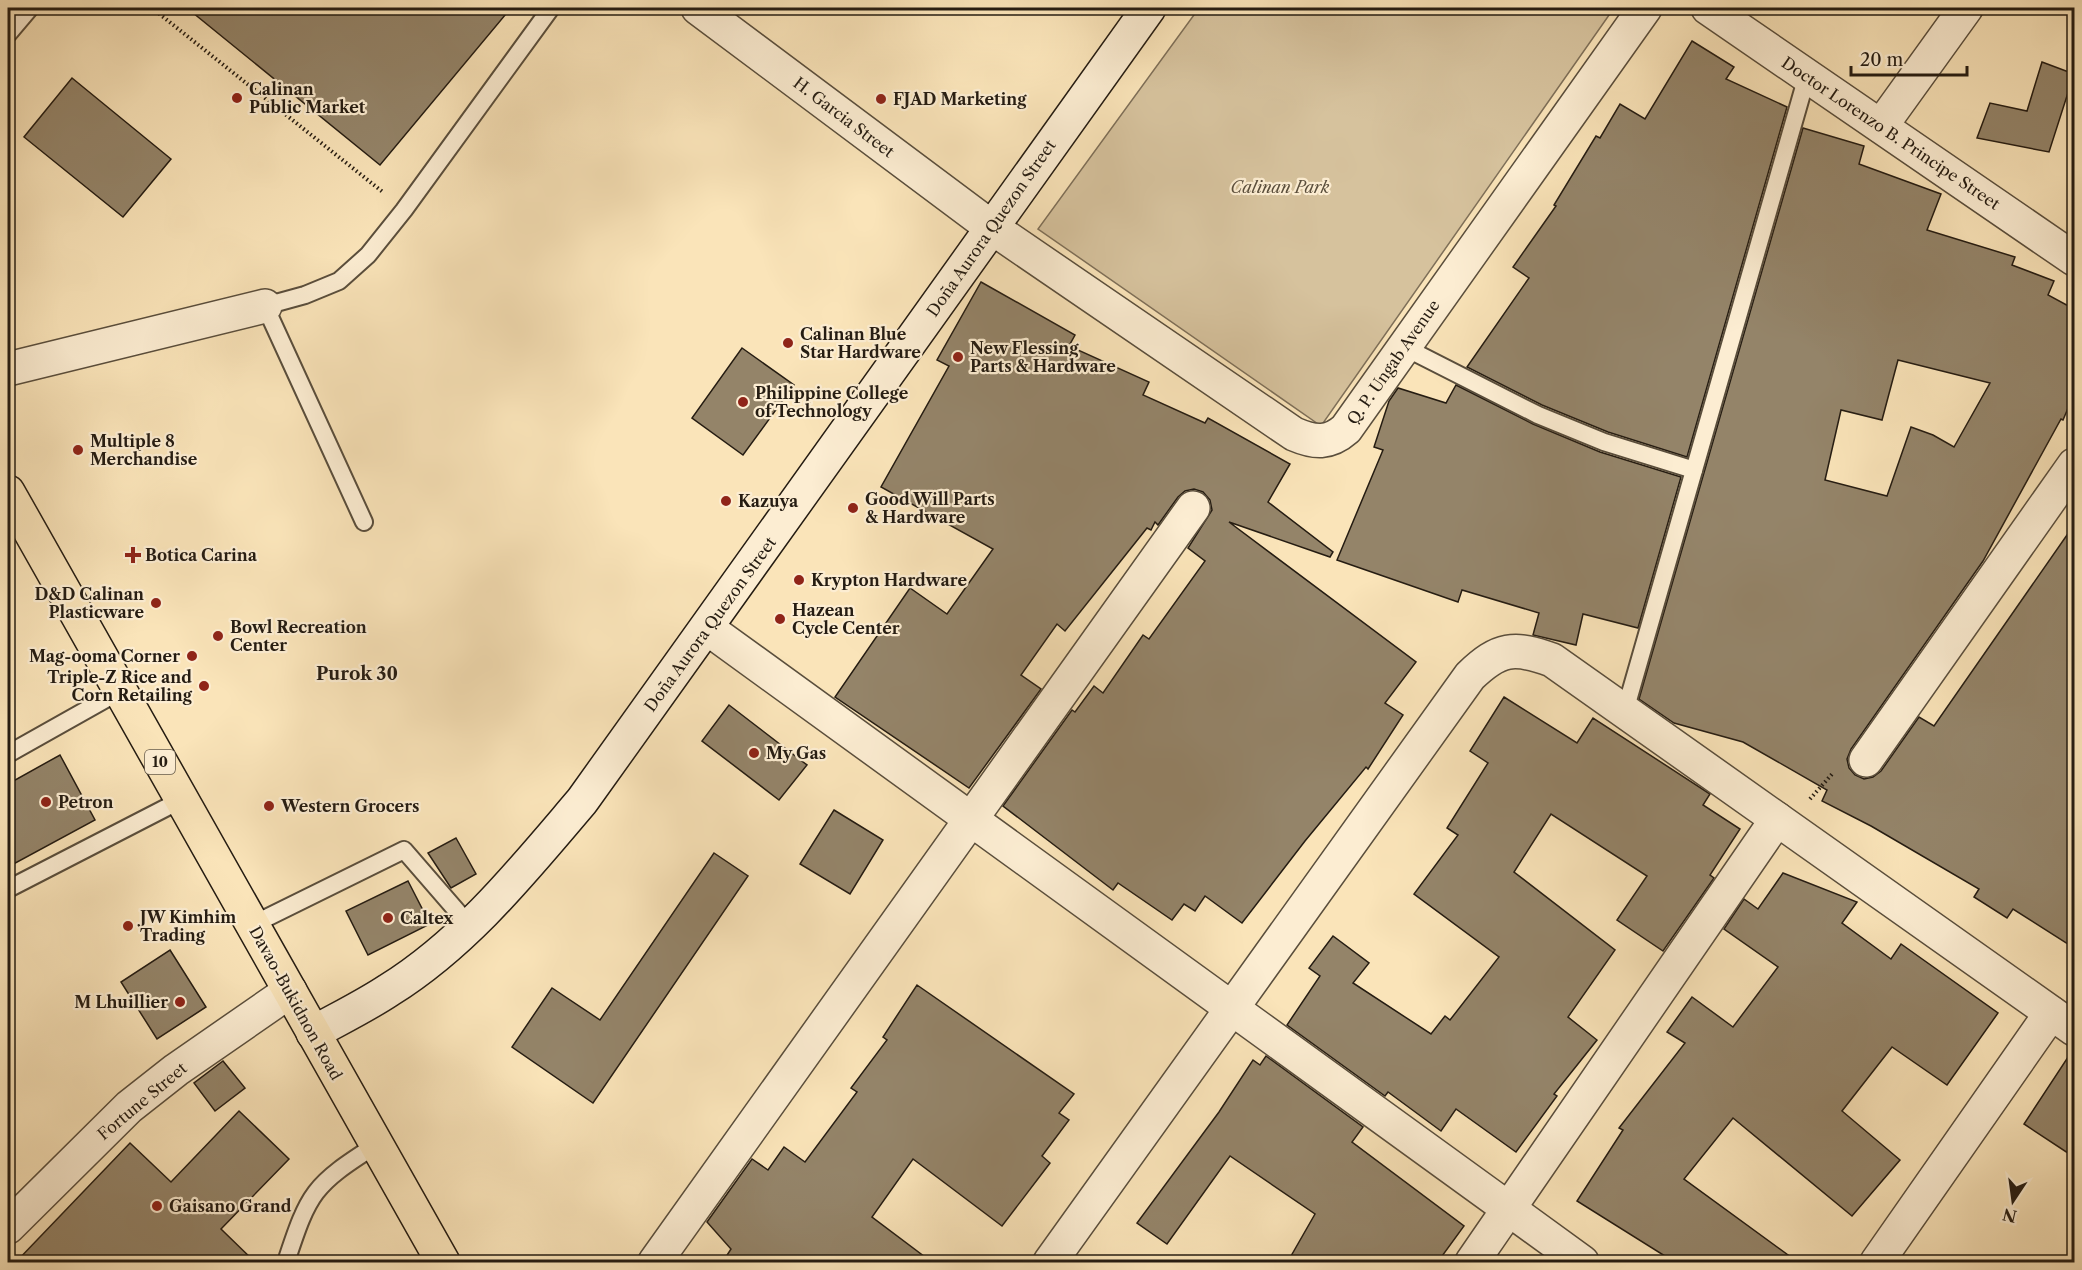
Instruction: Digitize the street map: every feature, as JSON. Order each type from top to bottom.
[{"type":"highway","name":"Davao-Bukidnon Road","points":[[8,492],[443,1263]]},
{"type":"street","name":"H. Garcia Street","points":[[698,8],[991,227]]},
{"type":"street","name":"Doña Aurora Quezon Street","points":[[313,1033],[390,990],[456,939],[521,873],[582,801],[1149,8]]},
{"type":"street","name":"Q. P. Ungab Avenue","points":[[991,227],[1294,434],[1309,441],[1323,442],[1335,438],[1346,429],[1645,8]]},
{"type":"street","name":"Doctor Lorenzo B. Principe Street","points":[[1708,8],[2074,259]]},
{"type":"street","points":[[1881,126],[1966,8]]},
{"type":"street","points":[[8,369],[265,306]]},
{"type":"street","points":[[1866,760],[2074,465]]},
{"type":"street","points":[[655,1263],[1193,508]]},
{"type":"street","points":[[707,628],[1582,1263]]},
{"type":"street","points":[[1050,1263],[1470,676],[1489,658],[1507,651],[1532,652],[1552,660],[2063,1021],[1877,1263]]},
{"type":"street","points":[[1472,1263],[1777,819]]},
{"type":"street","name":"Fortune Street","points":[[8,1227],[129,1107],[176,1070],[290,991]]},
{"type":"lane","points":[[8,34],[30,8]]},
{"type":"lane","points":[[364,522],[265,306],[305,295],[339,281],[368,255],[404,210],[551,8]]},
{"type":"lane","points":[[1625,711],[1808,76]]},
{"type":"lane","points":[[1404,347],[1538,415],[1604,442],[1694,470]]},
{"type":"lane","points":[[8,754],[120,692]]},
{"type":"lane","points":[[8,889],[181,800]]},
{"type":"lane","points":[[252,925],[404,850],[469,925]]},
{"type":"lane","points":[[286,1263],[304,1207],[317,1187],[333,1172],[376,1145]]},
{"type":"path","points":[[153,8],[404,210]]},
{"type":"path","points":[[1777,819],[1805,805],[1837,768],[1850,762],[1866,760]]},
{"type":"green space","name":"Calinan Park","points":[[1199,8],[1614,8],[1321,426],[1038,229]]},
{"type":"building","points":[[187,8],[511,8],[380,165]]},
{"type":"building","points":[[1692,41],[1734,67],[1726,79],[1787,107],[1687,457],[1608,432],[1542,405],[1467,367],[1529,278],[1513,267],[1556,206],[1554,205],[1596,136],[1600,138],[1620,104],[1645,119]]},
{"type":"building","points":[[2042,62],[2074,74],[2049,152],[1977,138],[1990,103],[2027,111]]},
{"type":"building","points":[[72,78],[171,159],[123,217],[24,137]]},
{"type":"building","points":[[1803,128],[1864,146],[1859,164],[1941,194],[1927,230],[2015,257],[2012,265],[2054,281],[2048,295],[2074,309],[2074,394],[2063,420],[2061,419],[1983,561],[1851,749],[1847,759],[1849,768],[1855,775],[1864,779],[1873,777],[1881,771],[1919,717],[1934,726],[2074,525],[2074,948],[2013,909],[2007,918],[1974,897],[1979,889],[1871,826],[1822,801],[1827,790],[1743,742],[1674,723],[1639,699]],"holes":[[[1898,360],[1990,383],[1954,447],[1933,435],[1911,427],[1887,496],[1825,480],[1841,410],[1882,420]]]},
{"type":"building","points":[[981,282],[1075,335],[1069,346],[1149,382],[1143,395],[1205,423],[1208,418],[1290,464],[1268,502],[1333,552],[1330,557],[1229,522],[1416,662],[1385,703],[1403,715],[1368,769],[1366,767],[1305,841],[1242,923],[1205,896],[1195,911],[1184,904],[1172,920],[1118,883],[1113,890],[1003,806],[1072,710],[1075,712],[1094,686],[1103,693],[1143,635],[1149,639],[1205,561],[1188,548],[1212,510],[1210,500],[1203,492],[1194,489],[1185,491],[1178,497],[1158,525],[1155,522],[1151,530],[1147,528],[1065,631],[1057,624],[1021,675],[1041,689],[969,788],[835,697],[910,588],[947,614],[993,549],[881,487],[949,366],[937,360]]},
{"type":"building","name":"Philippine College of Technology","points":[[742,348],[794,385],[743,455],[692,418]]},
{"type":"building","points":[[1456,385],[1533,424],[1600,452],[1681,477],[1638,628],[1583,614],[1576,645],[1533,635],[1539,613],[1462,590],[1458,602],[1337,560],[1383,450],[1374,447],[1389,401],[1398,388],[1446,403]]},
{"type":"building","points":[[1504,697],[1577,743],[1593,718],[1710,794],[1703,805],[1740,829],[1710,875],[1714,878],[1663,951],[1617,920],[1647,876],[1551,814],[1514,872],[1615,950],[1568,1017],[1597,1040],[1554,1094],[1557,1096],[1516,1152],[1456,1109],[1441,1131],[1388,1092],[1385,1096],[1287,1025],[1320,976],[1309,968],[1333,936],[1369,963],[1353,983],[1431,1034],[1445,1016],[1450,1020],[1499,957],[1414,894],[1458,835],[1447,828],[1488,763],[1470,751]]},
{"type":"building","name":"My Gas","points":[[729,705],[807,765],[779,800],[702,741]]},
{"type":"building","name":"Petron","points":[[60,755],[95,820],[8,867],[8,784]]},
{"type":"building","points":[[834,810],[883,840],[850,894],[800,864]]},
{"type":"building","points":[[456,838],[476,874],[451,888],[428,853]]},
{"type":"building","points":[[714,853],[748,876],[593,1103],[512,1047],[552,988],[600,1020]]},
{"type":"building","points":[[1783,873],[1857,902],[1842,923],[1891,959],[1901,944],[1998,1013],[1947,1085],[1892,1047],[1842,1111],[1900,1160],[1852,1216],[1733,1118],[1684,1179],[1799,1263],[1676,1263],[1577,1201],[1623,1130],[1619,1128],[1685,1043],[1667,1032],[1692,997],[1733,1027],[1778,967],[1724,929],[1744,899],[1758,909]]},
{"type":"building","name":"Caltex","points":[[408,881],[430,924],[368,955],[346,911]]},
{"type":"building","points":[[170,950],[206,1007],[157,1039],[121,982]]},
{"type":"building","points":[[917,985],[1074,1094],[1059,1113],[1069,1120],[1042,1156],[1050,1163],[1002,1226],[913,1159],[872,1217],[933,1263],[722,1263],[731,1249],[707,1222],[752,1159],[768,1170],[784,1147],[805,1162],[857,1092],[851,1088],[887,1040],[883,1037]]},
{"type":"building","points":[[2074,1048],[2074,1157],[2024,1124]]},
{"type":"building","points":[[1266,1056],[1363,1127],[1352,1142],[1464,1226],[1437,1263],[1287,1263],[1315,1214],[1230,1156],[1167,1244],[1137,1223],[1219,1112],[1253,1060],[1260,1065]]},
{"type":"building","points":[[223,1061],[245,1088],[215,1111],[194,1083]]},
{"type":"building","name":"Gaisano Grand","points":[[239,1111],[289,1159],[221,1229],[256,1263],[15,1263],[130,1143],[171,1182]]},
{"type":"place","name":"Calinan Public Market","points":[[237,98]]},
{"type":"place","name":"FJAD Marketing","points":[[881,99]]},
{"type":"place","name":"Calinan Blue Star Hardware","points":[[788,343]]},
{"type":"place","name":"New Flessing Parts & Hardware","points":[[958,357]]},
{"type":"place","name":"Philippine College of Technology","points":[[743,402]]},
{"type":"place","name":"Multiple 8 Merchandise","points":[[78,450]]},
{"type":"place","name":"Kazuya","points":[[726,501]]},
{"type":"place","name":"Good Will Parts & Hardware","points":[[853,508]]},
{"type":"place","name":"Botica Carina","points":[[133,555]]},
{"type":"place","name":"Krypton Hardware","points":[[799,580]]},
{"type":"place","name":"D&D Calinan Plasticware","points":[[156,603]]},
{"type":"place","name":"Hazean Cycle Center","points":[[780,619]]},
{"type":"place","name":"Bowl Recreation Center","points":[[218,636]]},
{"type":"place","name":"Mag-ooma Corner","points":[[192,656]]},
{"type":"place","name":"Triple-Z Rice and Corn Retailing","points":[[204,686]]},
{"type":"place","name":"My Gas","points":[[754,753]]},
{"type":"place","name":"Petron","points":[[46,802]]},
{"type":"place","name":"Western Grocers","points":[[269,806]]},
{"type":"place","name":"Caltex","points":[[388,918]]},
{"type":"place","name":"JW Kimhim Trading","points":[[128,926]]},
{"type":"place","name":"M Lhuillier","points":[[180,1002]]},
{"type":"place","name":"Gaisano Grand","points":[[157,1206]]},
{"type":"district","name":"Purok 30","points":[[357,674]]}]
